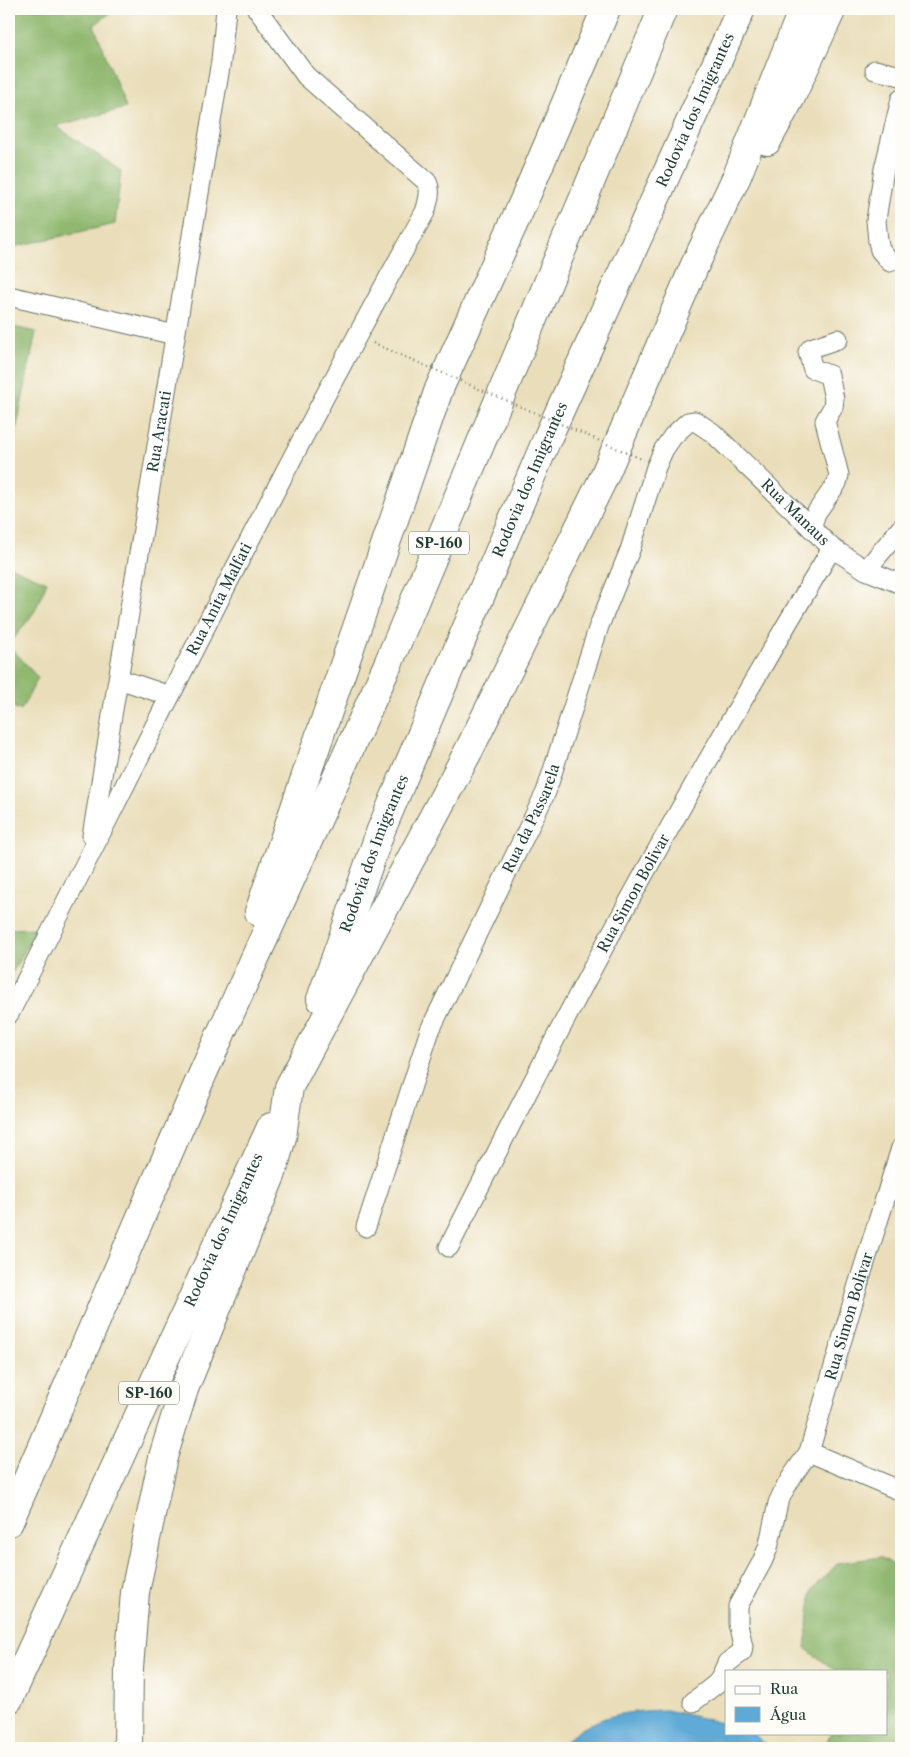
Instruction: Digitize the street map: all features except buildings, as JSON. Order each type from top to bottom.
[{"type":"highway","points":[[203,1073],[440,389],[526,196],[606,9]]},
{"type":"highway","name":"SP-160","points":[[9,1522],[203,1073],[388,664],[663,9]]},
{"type":"highway","name":"Rodovia dos Imigrantes","points":[[9,1699],[289,1087],[381,830],[547,439],[741,9]]},
{"type":"highway","points":[[128,1748],[128,1668],[135,1592],[163,1457],[184,1389],[272,1173],[282,1136],[289,1087],[469,750],[599,488],[694,267],[737,176],[803,9]]},
{"type":"highway","points":[[737,176],[768,140],[791,97],[832,9]]},
{"type":"street","name":"Rua Aracati","points":[[89,854],[221,61],[226,9]]},
{"type":"street","name":"Rua Anita Malfati","points":[[9,1014],[170,696],[358,332],[425,212],[429,200],[430,187],[423,178],[339,107],[306,76],[257,9]]},
{"type":"street","points":[[876,70],[901,76]]},
{"type":"street","points":[[890,262],[880,250],[876,220],[884,169],[901,99]]},
{"type":"street","points":[[9,296],[175,335]]},
{"type":"street","points":[[811,528],[816,512],[837,483],[839,475],[826,430],[826,421],[834,399],[832,384],[829,375],[813,369],[808,352],[810,348],[838,339]]},
{"type":"street","name":"Rua da Passarela","points":[[366,1227],[430,1030],[546,792],[599,626],[630,550],[656,467],[664,449],[683,426],[691,421],[700,423]]},
{"type":"street","name":"Rua Manaus","points":[[700,423],[713,433],[832,548],[866,570],[901,584]]},
{"type":"street","points":[[866,570],[901,528]]},
{"type":"street","name":"Rua Simon Bolivar","points":[[449,1247],[504,1138],[633,894],[709,757],[832,548]]},
{"type":"street","points":[[119,679],[170,696]]},
{"type":"street","points":[[9,977],[28,976]]},
{"type":"street","name":"Rua Simon Bolivar","points":[[693,1702],[716,1684],[728,1663],[742,1652],[743,1646],[738,1624],[738,1606],[768,1548],[778,1503],[783,1492],[809,1452],[901,1148]]},
{"type":"street","points":[[809,1452],[901,1491]]},
{"type":"path","points":[[373,343],[644,460]]},
{"type":"green space","points":[[19,9],[116,9],[94,25],[126,108],[56,126],[121,171],[115,224],[9,248],[9,43]]},
{"type":"green space","points":[[9,326],[36,332],[9,466]]},
{"type":"green space","points":[[9,566],[47,582],[35,611],[9,645]]},
{"type":"green space","points":[[9,645],[38,678],[21,710],[9,706]]},
{"type":"green space","points":[[38,928],[9,978],[9,929]]},
{"type":"green space","points":[[881,1557],[901,1570],[901,1748],[825,1748],[830,1734],[888,1734],[888,1670],[835,1670],[805,1648],[812,1590],[838,1563]]},
{"type":"water","points":[[667,1710],[725,1724],[725,1734],[752,1734],[771,1748],[558,1748],[583,1728],[596,1722],[609,1717],[636,1712]]}]
